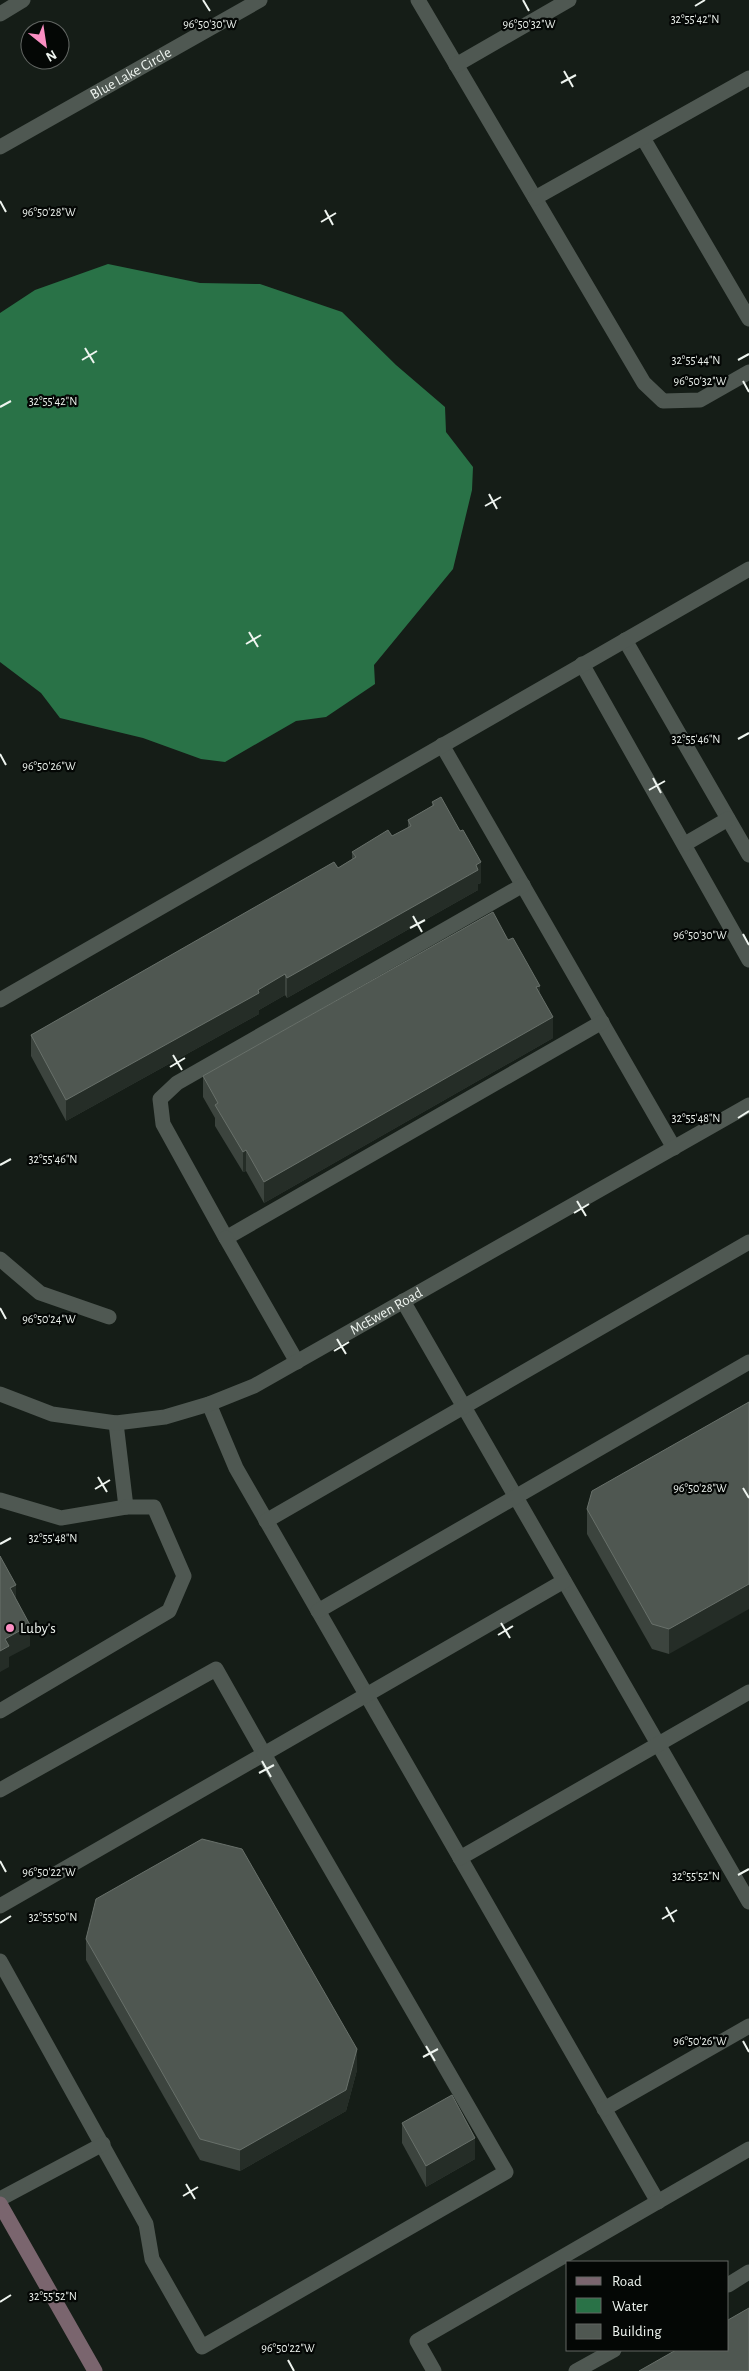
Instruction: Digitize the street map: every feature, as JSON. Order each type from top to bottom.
[{"type":"main road","points":[[0,2204],[95,2371]]},
{"type":"street","points":[[0,14],[24,0]]},
{"type":"street","name":"Blue Lake Circle","points":[[0,147],[260,0]]},
{"type":"street","points":[[418,0],[644,382],[664,401],[700,400],[749,372]]},
{"type":"street","points":[[456,65],[570,0]]},
{"type":"street","points":[[535,198],[749,78]]},
{"type":"street","points":[[642,138],[749,319]]},
{"type":"street","points":[[0,1000],[749,568]]},
{"type":"street","points":[[624,640],[749,855]]},
{"type":"street","points":[[582,664],[749,960]]},
{"type":"street","points":[[442,745],[674,1148]]},
{"type":"street","points":[[685,844],[728,819]]},
{"type":"street","points":[[298,1362],[163,1124],[160,1099],[177,1083],[523,885]]},
{"type":"street","points":[[226,1238],[602,1022]]},
{"type":"street","name":"McEwen Road","points":[[0,1394],[52,1414],[116,1423],[165,1417],[209,1404],[254,1386],[298,1362],[749,1105]]},
{"type":"street","points":[[266,1520],[749,1242]]},
{"type":"street","points":[[0,1259],[40,1293],[109,1317]]},
{"type":"street","points":[[403,1301],[749,1902]]},
{"type":"street","points":[[318,1611],[749,1362]]},
{"type":"street","points":[[209,1404],[236,1468],[658,2202]]},
{"type":"street","points":[[116,1423],[126,1508]]},
{"type":"street","points":[[0,1500],[61,1518],[126,1508],[154,1507],[184,1576],[169,1611],[0,1711]]},
{"type":"street","points":[[0,1906],[564,1581]]},
{"type":"street","points":[[0,1790],[216,1669],[506,2172],[202,2347],[152,2259],[146,2224],[0,1961]]},
{"type":"street","points":[[460,1858],[749,1692]]},
{"type":"street","points":[[604,2109],[749,2026]]},
{"type":"street","points":[[0,2199],[103,2144]]},
{"type":"street","points":[[434,2371],[417,2341],[749,2149]]},
{"type":"street","points":[[729,2284],[749,2272]]},
{"type":"street","points":[[576,2371],[612,2351]]},
{"type":"water","points":[[108,264],[200,283],[260,284],[342,312],[396,365],[445,407],[446,432],[473,467],[472,490],[453,569],[374,665],[375,684],[326,717],[296,721],[225,762],[201,759],[143,738],[60,718],[41,693],[0,662],[0,313],[35,290]]},
{"type":"building","points":[[441,797],[460,831],[463,830],[481,862],[476,865],[478,870],[287,978],[285,974],[258,990],[259,993],[66,1100],[31,1035],[334,862],[338,868],[356,857],[352,852],[388,830],[392,836],[411,826],[408,820],[434,805],[432,802]]},
{"type":"building","points":[[493,912],[508,940],[513,938],[540,986],[536,987],[553,1017],[264,1182],[246,1150],[243,1152],[215,1105],[218,1103],[203,1076]]},
{"type":"building","points":[[749,1402],[749,1584],[669,1629],[652,1624],[587,1509],[592,1491]]},
{"type":"building","points":[[0,1556],[16,1585],[10,1588],[30,1625],[5,1639],[9,1646],[0,1651]]},
{"type":"building","points":[[202,1839],[242,1849],[357,2049],[346,2090],[240,2150],[200,2139],[86,1939],[96,1899]]},
{"type":"building","points":[[452,2095],[475,2138],[426,2166],[402,2123]]},
{"type":"building","points":[[749,2308],[749,2371],[639,2371],[674,2351],[729,2351],[729,2319]]},
{"type":"place","name":"Luby's","points":[[10,1628]]}]
